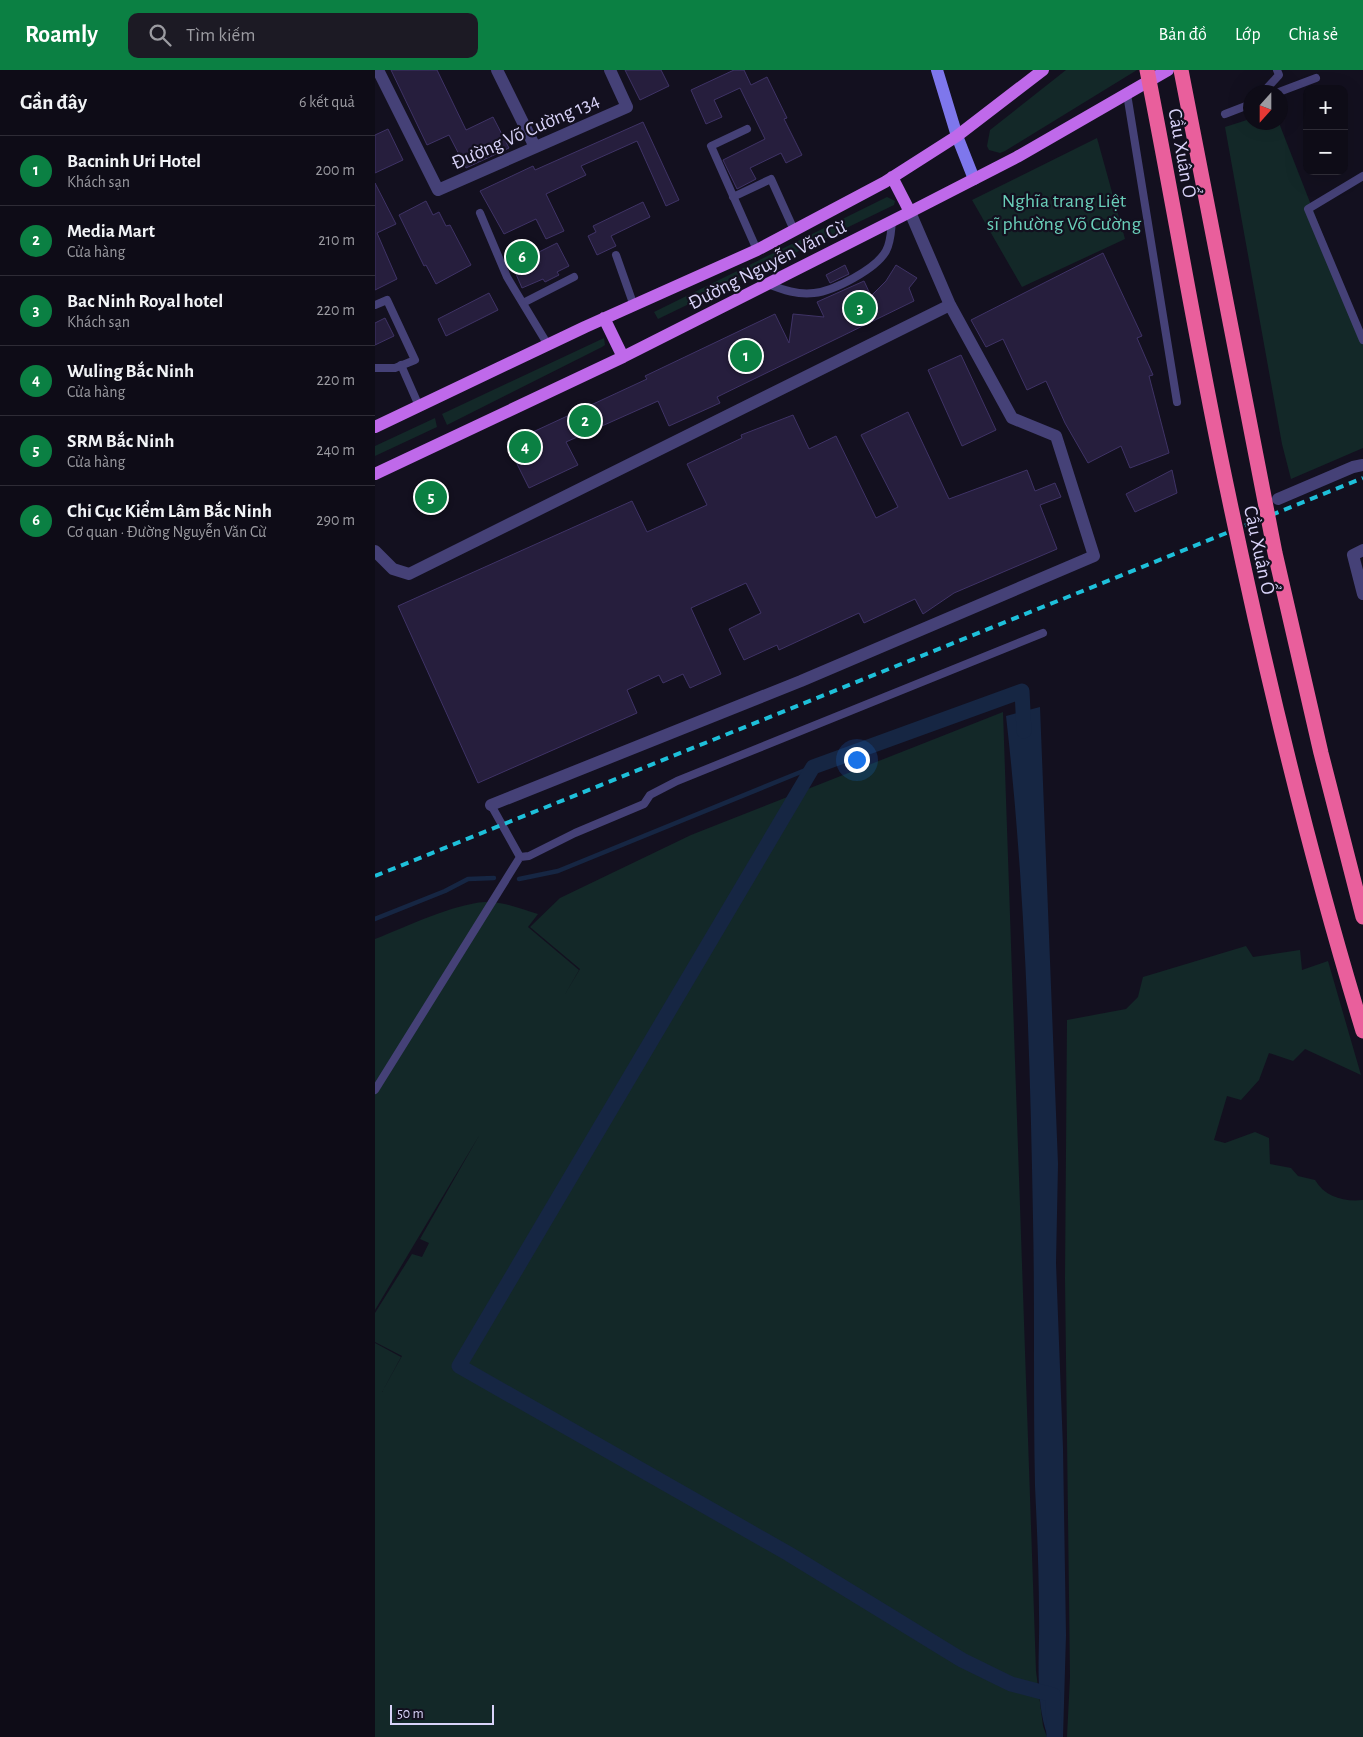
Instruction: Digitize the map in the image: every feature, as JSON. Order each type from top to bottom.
[{"type":"highway","name":"Cầu Xuân Ổ","points":[[1147,70],[1222,463],[1263,654],[1311,852],[1363,1031]]},
{"type":"highway","name":"Cầu Xuân Ổ","points":[[1181,70],[1275,553],[1321,753],[1363,917]]},
{"type":"main road","name":"Đường Nguyễn Văn Cừ","points":[[375,427],[605,318],[757,250],[892,177],[957,136],[1042,70]]},
{"type":"main road","name":"Đường Nguyễn Văn Cừ","points":[[375,474],[623,357],[910,212],[974,179],[1168,70]]},
{"type":"main road","points":[[892,177],[910,212]]},
{"type":"main road","points":[[605,318],[623,357]]},
{"type":"street","name":"Đường Võ Cường 134","points":[[378,70],[438,190],[627,106],[610,70]]},
{"type":"street","points":[[497,70],[535,147]]},
{"type":"street","points":[[937,70],[957,136],[974,179]]},
{"type":"street","points":[[491,805],[801,682],[1094,556],[1056,436],[1012,418],[950,305],[910,212]]},
{"type":"street","points":[[375,551],[393,569],[409,574],[950,305]]},
{"type":"street","points":[[1278,499],[1353,467],[1363,465]]},
{"type":"street","points":[[1363,550],[1353,555],[1363,594]]},
{"type":"lane","points":[[1269,85],[1279,74],[1277,70]]},
{"type":"lane","points":[[1288,89],[1316,78]]},
{"type":"lane","points":[[1127,94],[1177,402]]},
{"type":"lane","points":[[1225,114],[1243,107]]},
{"type":"lane","points":[[747,128],[711,146],[757,250]]},
{"type":"lane","points":[[1363,176],[1308,209],[1363,340]]},
{"type":"lane","points":[[733,197],[771,179],[794,230]]},
{"type":"lane","points":[[480,213],[507,276],[548,345]]},
{"type":"lane","points":[[768,284],[805,294],[826,291],[842,283],[871,268],[880,260],[889,245],[892,221]]},
{"type":"lane","points":[[616,255],[634,306]]},
{"type":"lane","points":[[523,303],[574,277]]},
{"type":"lane","points":[[375,305],[387,300],[415,360],[395,368],[375,368]]},
{"type":"lane","points":[[401,366],[419,406]]},
{"type":"lane","points":[[520,857],[529,856],[575,833],[644,804],[650,795],[677,781],[1043,633]]},
{"type":"lane","points":[[491,805],[520,857]]},
{"type":"lane","points":[[375,1090],[520,857]]},
{"type":"green space","points":[[1066,70],[1137,70],[1005,151],[1000,153],[989,150],[987,146],[990,130]]},
{"type":"green space","points":[[1243,121],[1243,130],[1282,130],[1363,338],[1363,448],[1291,479],[1282,444],[1225,127]]},
{"type":"green space","name":"Nghĩa trang Liệt sĩ phường Võ Cường","points":[[1097,138],[1125,239],[1022,287],[972,200]]},
{"type":"green space","points":[[887,197],[895,201],[894,205],[658,319],[654,312]]},
{"type":"green space","points":[[604,338],[605,345],[602,347],[447,425],[442,414]]},
{"type":"green space","points":[[435,418],[437,427],[375,456],[375,446]]},
{"type":"green space","points":[[1003,712],[1036,1671],[1043,1726],[1047,1737],[375,1737],[375,1343],[401,1357],[382,1392],[402,1356],[375,1342],[375,1313],[412,1254],[422,1257],[429,1243],[420,1239],[480,1134],[375,1310],[375,939],[444,911],[472,904],[492,902],[519,908],[538,914],[528,927],[579,970],[564,996],[580,969],[530,927],[560,898],[691,835]]},
{"type":"green space","points":[[1246,946],[1253,957],[1300,950],[1302,970],[1328,961],[1361,1075],[1305,1049],[1293,1061],[1269,1053],[1259,1080],[1241,1100],[1227,1096],[1214,1140],[1225,1143],[1255,1132],[1269,1138],[1270,1164],[1291,1168],[1298,1176],[1315,1180],[1324,1191],[1336,1197],[1349,1200],[1363,1200],[1363,1737],[1067,1737],[1070,1677],[1065,1279],[1067,1020],[1126,1009],[1138,997],[1143,977]]},
{"type":"water","points":[[1040,707],[1058,1164],[1056,1263],[1063,1448],[1066,1635],[1063,1737],[1048,1737],[1039,1692],[1039,1583],[1034,1453],[1034,1252],[1028,1030],[1018,841],[1006,716]]},
{"type":"building","points":[[391,70],[437,70],[466,130],[493,117],[509,148],[466,168],[449,135],[427,145]]},
{"type":"building","points":[[625,70],[661,70],[669,86],[640,100]]},
{"type":"building","points":[[734,70],[744,70],[751,85],[767,77],[787,118],[784,119],[802,155],[786,163],[781,153],[750,168],[756,179],[737,189],[723,160],[765,139],[740,88],[714,100],[722,117],[706,124],[691,90]]},
{"type":"building","points":[[643,122],[679,200],[666,206],[637,141],[581,166],[586,175],[546,194],[564,231],[546,239],[536,219],[504,234],[480,191],[533,166],[535,170]]},
{"type":"building","points":[[388,129],[403,160],[375,173],[375,135]]},
{"type":"building","points":[[375,183],[396,224],[377,233],[397,279],[375,290]]},
{"type":"building","points":[[426,201],[433,215],[439,212],[446,226],[450,225],[471,265],[436,284],[426,265],[424,266],[399,215]]},
{"type":"building","points":[[643,202],[650,217],[611,236],[616,246],[597,255],[588,236],[596,232],[593,226]]},
{"type":"building","points":[[557,243],[569,266],[557,272],[559,275],[545,282],[543,279],[522,288],[516,274],[540,263],[535,254]]},
{"type":"building","points":[[1103,253],[1142,336],[1137,338],[1153,375],[1149,376],[1169,453],[1130,468],[1121,446],[1088,463],[1065,423],[1046,381],[1027,390],[1003,339],[986,347],[971,320]]},
{"type":"building","points":[[845,265],[849,274],[830,283],[826,275]]},
{"type":"building","points":[[896,265],[917,278],[909,288],[914,301],[717,397],[720,403],[669,426],[658,401],[566,442],[578,465],[529,488],[507,444],[647,379],[645,376],[775,314],[789,343],[793,314],[824,317],[817,302],[864,281],[871,296],[886,281]]},
{"type":"building","points":[[489,293],[498,310],[446,336],[438,319]]},
{"type":"building","points":[[385,318],[394,336],[375,345],[375,323]]},
{"type":"building","points":[[961,355],[996,430],[962,446],[928,370]]},
{"type":"building","points":[[908,412],[949,499],[1027,470],[1035,491],[1055,483],[1061,497],[1040,505],[1057,549],[954,593],[923,614],[915,599],[864,623],[859,613],[779,650],[777,645],[744,660],[729,629],[761,613],[746,583],[691,608],[721,674],[690,688],[683,674],[663,683],[659,675],[627,690],[637,713],[478,783],[398,606],[632,501],[647,532],[707,505],[687,464],[742,438],[741,435],[793,415],[809,449],[836,436],[876,518],[898,507],[861,435]]},
{"type":"building","points":[[1172,470],[1177,493],[1135,512],[1126,494]]},
{"type":"waterway","points":[[1024,731],[1022,691],[813,767],[459,1366],[789,1554],[962,1660],[1011,1684],[1053,1695],[1054,1737]]},
{"type":"waterway","points":[[519,879],[558,871],[813,767]]},
{"type":"waterway","points":[[375,919],[445,891],[468,879],[494,878]]},
{"type":"railway","points":[[375,876],[1363,478]]},
{"type":"place","name":"Chi Cục Kiểm Lâm Bắc Ninh","points":[[522,257]]},
{"type":"place","name":"Bac Ninh Royal hotel","points":[[860,308]]},
{"type":"place","name":"Bacninh Uri Hotel","points":[[746,356]]},
{"type":"place","name":"Media Mart","points":[[585,421]]},
{"type":"place","name":"Wuling Bắc Ninh","points":[[525,447]]},
{"type":"place","name":"SRM Bắc Ninh","points":[[431,497]]}]
